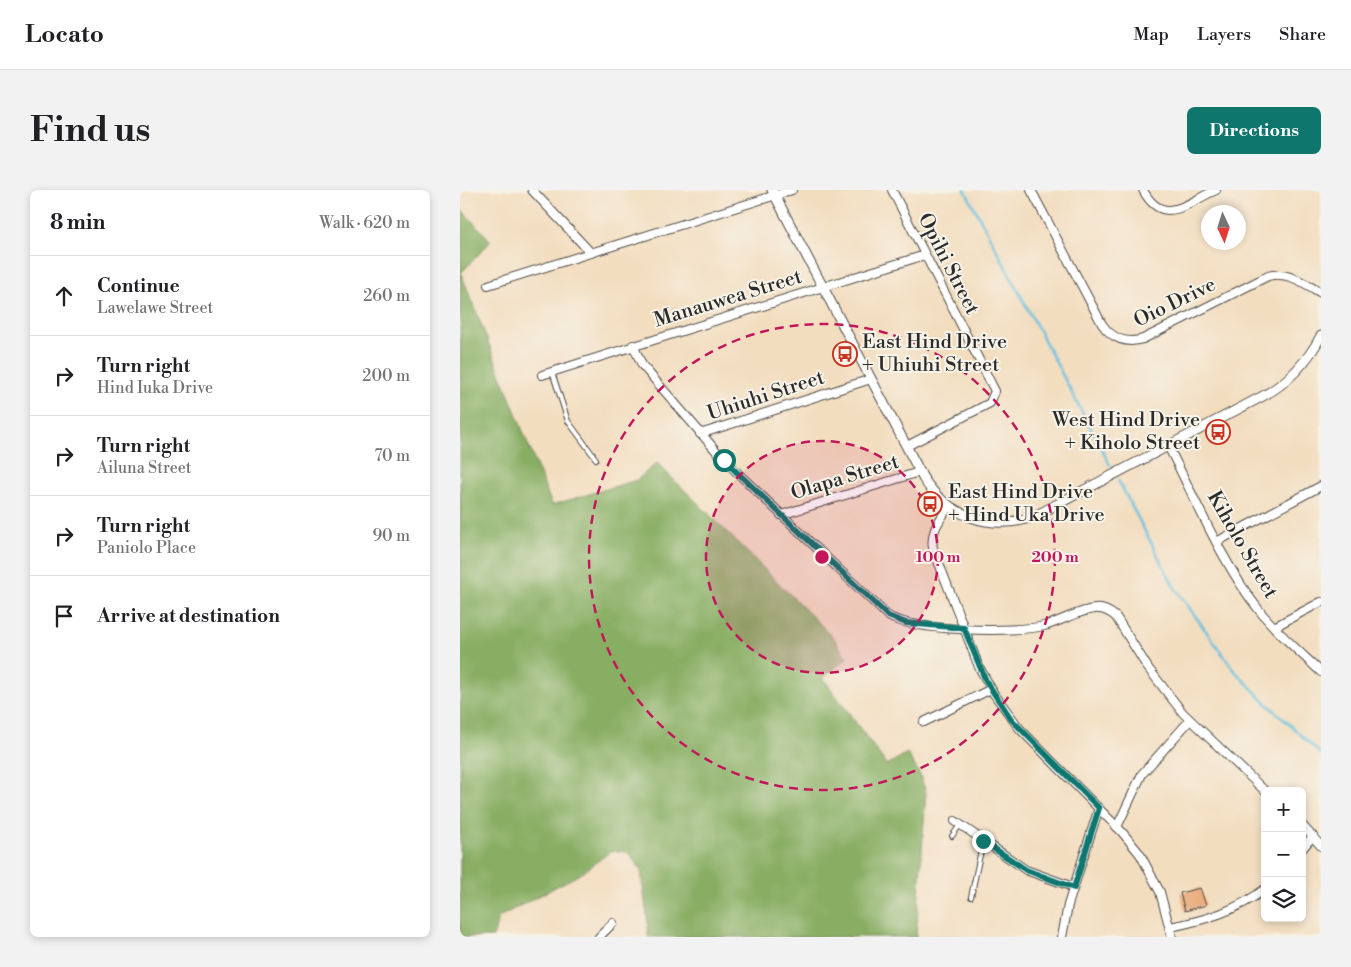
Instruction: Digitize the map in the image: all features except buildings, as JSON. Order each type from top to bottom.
[{"type":"street","points":[[532,190],[591,253]]},
{"type":"street","points":[[488,285],[774,193],[792,190]]},
{"type":"street","name":"Opihi Street","points":[[892,190],[994,388],[995,394],[990,403],[907,446]]},
{"type":"street","name":"Oio Drive","points":[[1031,190],[1102,324],[1109,333],[1122,340],[1133,341],[1143,339],[1268,276],[1279,274],[1291,276],[1321,293]]},
{"type":"street","points":[[1144,190],[1152,204],[1168,211],[1180,208],[1216,190]]},
{"type":"street","points":[[774,193],[920,472],[934,494],[966,516],[984,521],[1004,523],[1024,520],[1042,512],[1281,386],[1303,365],[1321,336]]},
{"type":"street","name":"Manauwea Street","points":[[542,375],[925,255]]},
{"type":"street","points":[[633,345],[642,366],[724,460],[892,618],[906,623],[1003,631],[1029,629],[1058,622],[1090,610],[1108,611],[1116,617],[1158,682],[1190,720],[1261,787]]},
{"type":"street","name":"Uhiuhi Street","points":[[700,434],[871,379]]},
{"type":"street","name":"Kiholo Street","points":[[1168,446],[1241,585],[1274,627],[1321,672]]},
{"type":"street","name":"Olapa Street","points":[[781,515],[920,472]]},
{"type":"street","points":[[1218,541],[1321,486]]},
{"type":"street","points":[[949,506],[935,527],[932,542],[964,628],[991,689],[1020,730],[1099,808],[1140,854],[1151,872],[1165,906],[1172,937]]},
{"type":"street","points":[[1274,627],[1321,602]]},
{"type":"street","points":[[924,722],[991,689]]},
{"type":"street","points":[[1117,827],[1142,774],[1190,720]]},
{"type":"street","points":[[1062,937],[1074,888],[1099,808]]},
{"type":"street","points":[[957,823],[1026,870],[1074,888]]},
{"type":"street","points":[[1306,829],[1321,846]]},
{"type":"street","points":[[1306,844],[1313,836]]},
{"type":"street","points":[[1170,928],[1224,913],[1245,903],[1261,892]]},
{"type":"street","points":[[599,937],[613,923]]},
{"type":"lane","points":[[552,372],[568,421],[596,459]]},
{"type":"lane","points":[[952,836],[957,823]]},
{"type":"lane","points":[[971,897],[983,841]]},
{"type":"green space","points":[[460,208],[491,241],[461,273],[552,505],[637,480],[657,463],[833,637],[847,658],[823,678],[887,765],[907,753],[919,773],[926,792],[916,937],[648,937],[641,871],[628,852],[611,851],[582,873],[499,917],[493,937],[460,937]]},
{"type":"waterway","points":[[965,190],[1110,465]]},
{"type":"waterway","points":[[1118,480],[1175,588],[1234,670],[1321,754]]},
{"type":"place","name":"East Hind Drive + Uhiuhi Street","points":[[845,354]]},
{"type":"place","name":"West Hind Drive + Kiholo Street","points":[[1218,432]]},
{"type":"place","name":"East Hind Drive + Hind Uka Drive","points":[[930,504]]},
{"type":"route","points":[[724,460],[888,616],[906,623],[964,628],[979,667],[1002,708],[1029,740],[1099,808],[1074,888],[1051,881],[1026,870],[983,841]]}]
